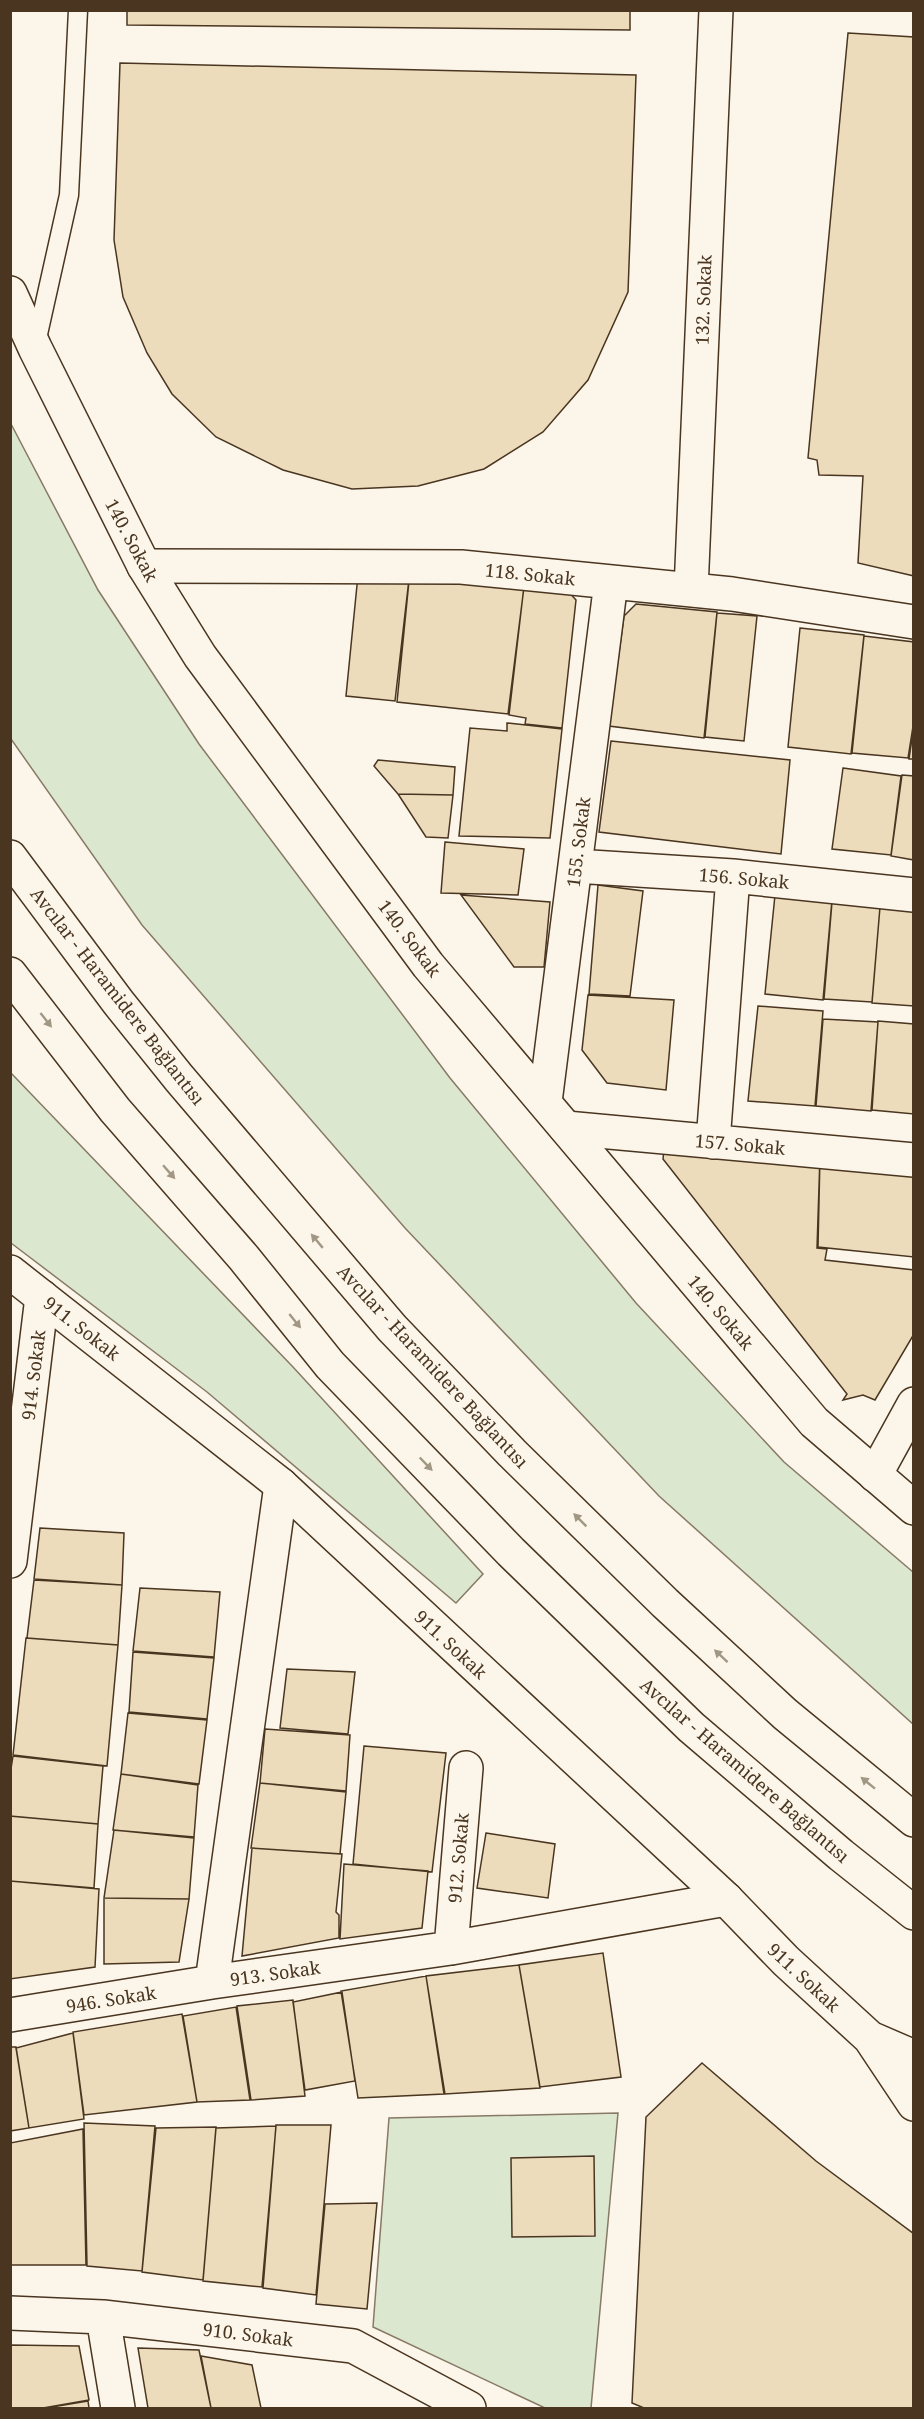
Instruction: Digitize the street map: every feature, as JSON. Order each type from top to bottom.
[{"type":"main road","name":"132. Sokak","points":[[691,590],[716,10]]},
{"type":"main road","name":"140. Sokak","points":[[10,293],[144,566],[200,656],[421,955],[814,1422],[914,1508]]},
{"type":"main road","name":"118. Sokak","points":[[144,566],[461,567],[732,594],[914,622]]},
{"type":"main road","name":"155. Sokak","points":[[545,1102],[611,582]]},
{"type":"main road","name":"Avcılar - Haramidere Bağlantısı","points":[[10,857],[118,1002],[179,1078],[392,1328],[512,1453],[665,1603],[785,1714],[914,1820]]},
{"type":"main road","name":"156. Sokak","points":[[575,866],[733,876],[914,895]]},
{"type":"main road","points":[[713,1142],[733,876]]},
{"type":"main road","name":"Avcılar - Haramidere Bağlantısı","points":[[10,974],[115,1110],[244,1258],[330,1365],[511,1552],[691,1727],[841,1855],[914,1913]]},
{"type":"main road","name":"157. Sokak","points":[[566,1128],[914,1160]]},
{"type":"main road","name":"911. Sokak","points":[[10,1272],[280,1485],[726,1899],[786,1962],[870,2038],[914,2104]]},
{"type":"main road","name":"914. Sokak","points":[[10,1561],[42,1297]]},
{"type":"main road","points":[[875,1475],[914,1404]]},
{"type":"main road","name":"913. Sokak","points":[[280,1485],[212,1982],[451,1948],[726,1899]]},
{"type":"main road","name":"912. Sokak","points":[[451,1948],[466,1768]]},
{"type":"main road","name":"946. Sokak","points":[[10,2015],[212,1982]]},
{"type":"main road","name":"911. Sokak","points":[[870,2038],[914,2057]]},
{"type":"main road","name":"910. Sokak","points":[[10,2313],[103,2317],[352,2346],[468,2408]]},
{"type":"main road","points":[[103,2317],[118,2409]]},
{"type":"lane","points":[[35,348],[69,195],[78,10]]},
{"type":"green space","points":[[10,422],[98,590],[199,744],[450,1078],[636,1303],[784,1462],[913,1572],[913,1724],[659,1496],[405,1228],[142,925],[11,739]]},
{"type":"green space","points":[[11,1073],[293,1367],[483,1574],[456,1603],[207,1392],[11,1243]]},
{"type":"green space","points":[[618,2113],[591,2408],[545,2408],[373,2327],[389,2118]]},
{"type":"building","points":[[127,10],[630,10],[630,30],[127,25]]},
{"type":"building","points":[[848,33],[914,37],[914,576],[858,563],[863,476],[819,475],[817,460],[808,458]]},
{"type":"building","points":[[120,63],[636,75],[628,292],[588,380],[543,432],[484,469],[418,486],[352,489],[283,470],[216,437],[172,394],[147,353],[123,297],[114,240]]},
{"type":"building","points":[[358,575],[409,579],[395,701],[346,696]]},
{"type":"building","points":[[409,581],[524,587],[508,714],[397,702]]},
{"type":"building","points":[[524,586],[566,589],[576,600],[562,728],[525,724],[526,718],[509,715]]},
{"type":"building","points":[[636,604],[717,612],[704,738],[609,726],[624,616]]},
{"type":"building","points":[[717,613],[757,616],[744,741],[705,737]]},
{"type":"building","points":[[800,628],[864,635],[851,754],[788,747]]},
{"type":"building","points":[[864,636],[914,642],[914,720],[908,758],[852,753]]},
{"type":"building","points":[[507,723],[562,729],[550,838],[459,836],[470,728],[507,731]]},
{"type":"building","points":[[914,725],[914,759],[909,759]]},
{"type":"building","points":[[611,741],[790,760],[781,854],[599,832]]},
{"type":"building","points":[[378,760],[455,767],[453,795],[398,794],[374,766]]},
{"type":"building","points":[[843,768],[901,776],[891,855],[832,849]]},
{"type":"building","points":[[902,775],[914,776],[914,860],[891,856]]},
{"type":"building","points":[[398,794],[453,795],[448,838],[426,837]]},
{"type":"building","points":[[445,842],[524,849],[518,895],[441,893]]},
{"type":"building","points":[[598,885],[643,891],[630,996],[589,994]]},
{"type":"building","points":[[461,895],[550,902],[544,967],[514,967]]},
{"type":"building","points":[[775,895],[832,900],[823,1000],[765,994]]},
{"type":"building","points":[[832,902],[880,907],[872,1002],[824,999]]},
{"type":"building","points":[[880,907],[914,909],[914,1006],[872,1003]]},
{"type":"building","points":[[588,995],[674,1000],[666,1090],[607,1083],[582,1050]]},
{"type":"building","points":[[758,1006],[823,1011],[815,1106],[748,1101]]},
{"type":"building","points":[[823,1019],[878,1022],[871,1111],[816,1106]]},
{"type":"building","points":[[878,1021],[914,1024],[914,1114],[872,1110]]},
{"type":"building","points":[[665,1139],[820,1156],[817,1248],[827,1249],[825,1260],[914,1270],[914,1334],[875,1400],[863,1395],[843,1400],[847,1394],[663,1159]]},
{"type":"building","points":[[820,1156],[914,1167],[914,1257],[818,1247]]},
{"type":"building","points":[[40,1528],[124,1533],[122,1585],[34,1579]]},
{"type":"building","points":[[34,1580],[122,1585],[118,1645],[27,1638]]},
{"type":"building","points":[[140,1588],[220,1592],[214,1657],[133,1651]]},
{"type":"building","points":[[26,1638],[118,1645],[107,1766],[13,1755]]},
{"type":"building","points":[[133,1652],[214,1658],[207,1719],[129,1712]]},
{"type":"building","points":[[287,1669],[355,1672],[348,1734],[280,1728]]},
{"type":"building","points":[[128,1713],[207,1720],[199,1784],[121,1774]]},
{"type":"building","points":[[265,1729],[350,1735],[346,1791],[260,1783]]},
{"type":"building","points":[[364,1746],[446,1753],[432,1872],[353,1864]]},
{"type":"building","points":[[13,1756],[103,1766],[98,1824],[10,1816],[10,1775]]},
{"type":"building","points":[[121,1774],[198,1785],[194,1837],[113,1830]]},
{"type":"building","points":[[260,1783],[346,1792],[340,1854],[251,1848]]},
{"type":"building","points":[[10,1816],[98,1824],[94,1888],[10,1881]]},
{"type":"building","points":[[114,1830],[194,1838],[189,1899],[104,1898]]},
{"type":"building","points":[[486,1833],[555,1844],[548,1898],[477,1888]]},
{"type":"building","points":[[252,1848],[342,1854],[336,1912],[339,1915],[339,1938],[242,1956]]},
{"type":"building","points":[[344,1864],[428,1871],[422,1928],[340,1939]]},
{"type":"building","points":[[10,1881],[99,1889],[95,1967],[10,1979]]},
{"type":"building","points":[[104,1898],[189,1899],[179,1962],[104,1964]]},
{"type":"building","points":[[603,1953],[621,2077],[540,2087],[519,1965]]},
{"type":"building","points":[[519,1965],[540,2088],[445,2094],[426,1976]]},
{"type":"building","points":[[426,1976],[444,2094],[358,2098],[341,1991]]},
{"type":"building","points":[[342,1992],[355,2081],[305,2090],[293,2002]]},
{"type":"building","points":[[293,2000],[305,2096],[251,2100],[237,2006]]},
{"type":"building","points":[[236,2007],[250,2100],[197,2102],[183,2016]]},
{"type":"building","points":[[182,2014],[197,2102],[84,2115],[73,2032]]},
{"type":"building","points":[[73,2033],[84,2119],[29,2128],[16,2048]]},
{"type":"building","points":[[10,2047],[16,2047],[29,2128],[10,2131]]},
{"type":"building","points":[[702,2063],[816,2161],[914,2234],[914,2408],[644,2408],[632,2403],[646,2117]]},
{"type":"building","points":[[84,2123],[155,2126],[142,2271],[87,2266]]},
{"type":"building","points":[[276,2125],[331,2125],[316,2295],[263,2288]]},
{"type":"building","points":[[276,2126],[262,2287],[203,2281],[216,2128]]},
{"type":"building","points":[[216,2127],[203,2280],[142,2272],[156,2128]]},
{"type":"building","points":[[83,2129],[86,2265],[10,2265],[10,2143]]},
{"type":"building","points":[[594,2156],[595,2236],[512,2237],[511,2158]]},
{"type":"building","points":[[377,2203],[367,2309],[316,2304],[325,2204]]},
{"type":"building","points":[[10,2345],[79,2346],[89,2400],[43,2408],[10,2408]]},
{"type":"building","points":[[138,2348],[199,2350],[211,2408],[148,2408]]},
{"type":"building","points":[[201,2356],[252,2365],[261,2408],[211,2408]]},
{"type":"building","points":[[88,2401],[89,2408],[46,2408]]}]
